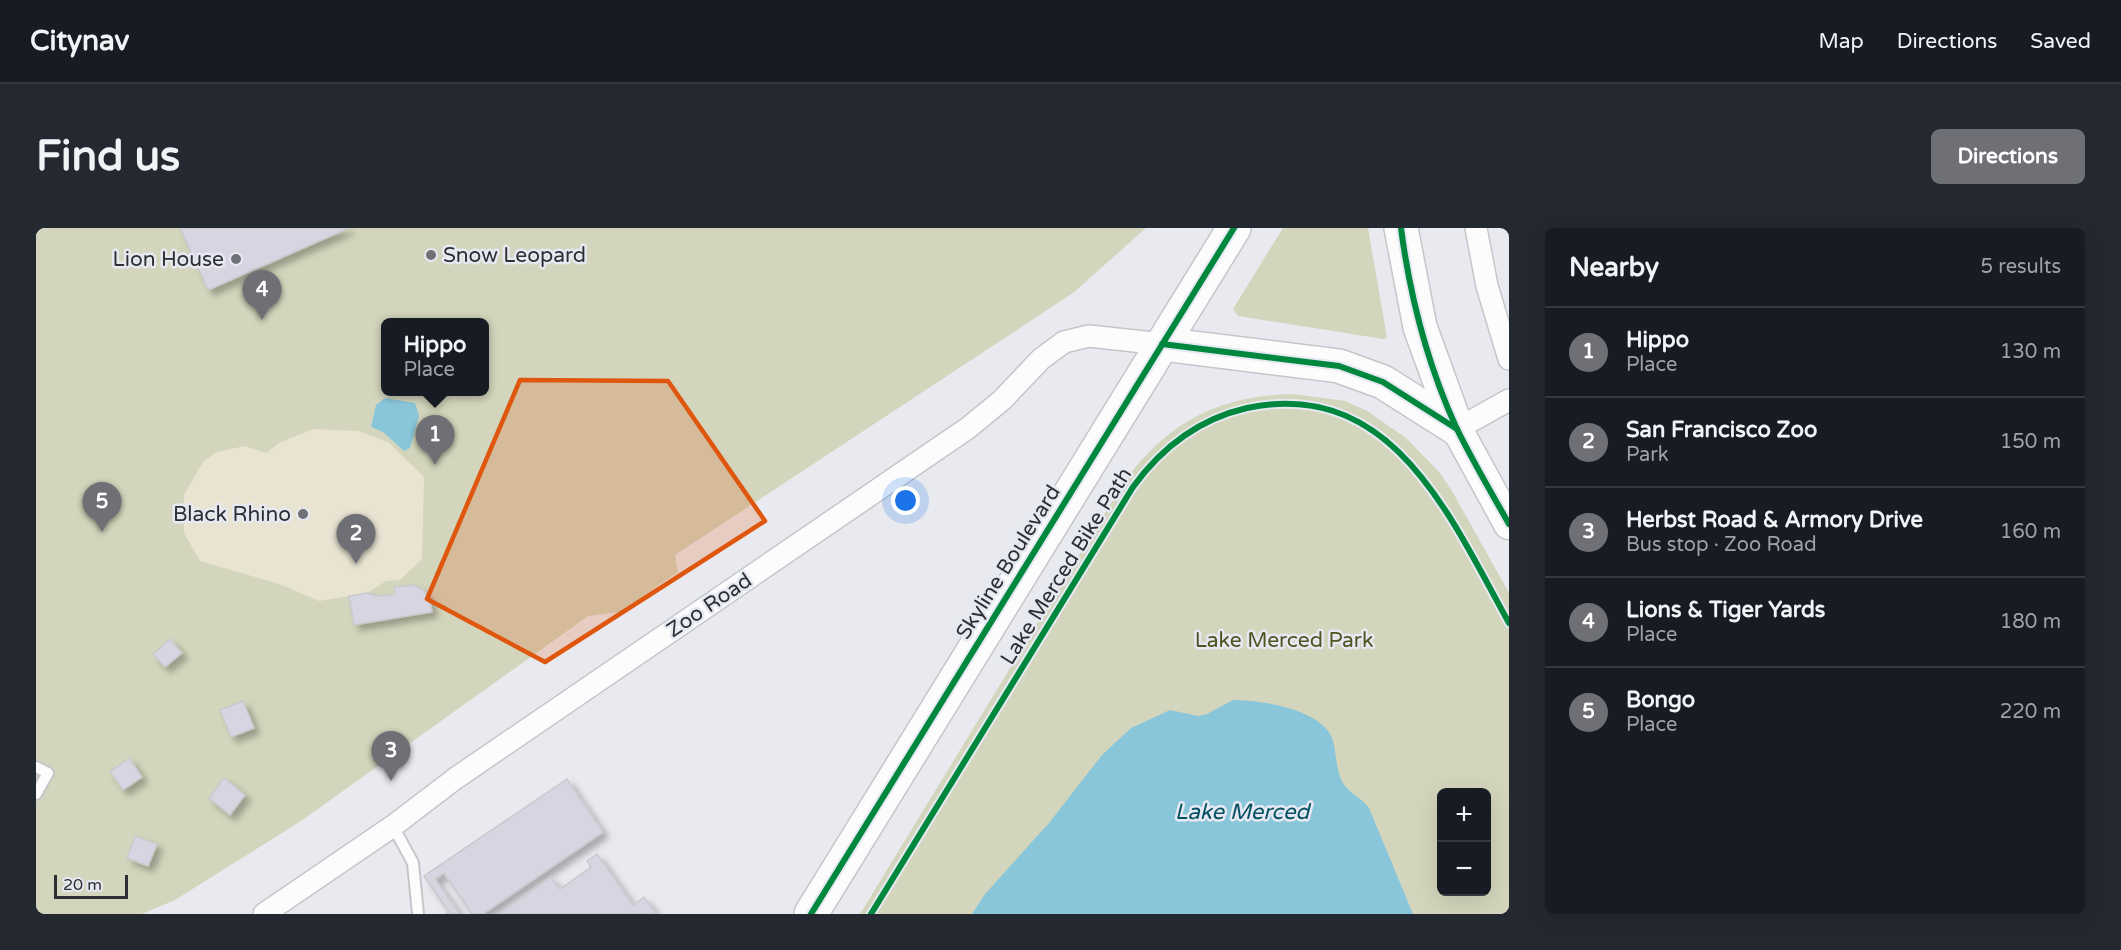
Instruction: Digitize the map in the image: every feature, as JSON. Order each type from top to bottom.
[{"type":"main road","name":"Skyline Boulevard","points":[[812,914],[1234,228]]},
{"type":"main road","points":[[1401,228],[1420,327],[1457,429]]},
{"type":"main road","points":[[1162,344],[1339,366],[1383,382],[1457,429]]},
{"type":"street","points":[[1476,228],[1487,286],[1509,359]]},
{"type":"street","name":"Zoo Road","points":[[264,914],[393,826],[456,778],[968,428],[1002,400],[1052,350],[1064,342],[1089,336],[1162,344]]},
{"type":"street","points":[[1509,400],[1457,429],[1509,524]]},
{"type":"lane","points":[[36,767],[48,773],[36,794]]},
{"type":"lane","points":[[393,826],[413,863],[418,914]]},
{"type":"highlighted area","points":[[520,380],[668,381],[765,521],[545,662],[427,599]]},
{"type":"green space","points":[[36,228],[1146,228],[1073,293],[675,555],[678,572],[620,612],[588,616],[301,821],[175,900],[142,914],[36,914]]},
{"type":"green space","points":[[1283,228],[1368,228],[1387,338],[1238,316],[1233,309]]},
{"type":"green space","name":"Lake Merced Park","points":[[1293,394],[1345,401],[1367,411],[1406,438],[1440,473],[1452,491],[1509,593],[1509,914],[860,914],[1123,483],[1158,444],[1177,429],[1196,416],[1241,400]]},
{"type":"sand","name":"Black Rhino","points":[[313,429],[359,431],[388,442],[424,477],[422,559],[400,580],[386,581],[367,593],[319,601],[279,584],[200,561],[184,533],[184,495],[203,462],[217,452],[245,446],[266,453],[279,443]]},
{"type":"water","points":[[385,398],[415,403],[419,416],[410,448],[404,451],[383,432],[371,427],[376,405]]},
{"type":"water","name":"Lake Merced","points":[[1233,700],[1288,708],[1303,713],[1326,728],[1332,738],[1340,778],[1346,787],[1369,808],[1413,914],[972,914],[985,894],[1049,823],[1102,755],[1131,728],[1170,710],[1198,716],[1207,714]]},
{"type":"building","name":"Lion House","points":[[180,228],[349,228],[208,290]]},
{"type":"building","points":[[414,585],[423,590],[429,598],[432,612],[354,625],[349,596],[367,593],[378,596],[395,594],[394,587]]},
{"type":"building","points":[[170,639],[182,653],[165,667],[153,654]]},
{"type":"building","points":[[243,701],[254,728],[231,737],[220,710]]},
{"type":"building","points":[[129,758],[142,777],[123,790],[110,772]]},
{"type":"building","points":[[224,778],[245,795],[230,815],[209,798]]},
{"type":"building","points":[[567,779],[603,832],[483,914],[472,914],[444,873],[435,879],[460,914],[446,914],[449,912],[424,876]]},
{"type":"building","points":[[135,836],[157,844],[148,866],[127,858]]},
{"type":"building","points":[[597,854],[633,905],[644,897],[656,914],[499,914],[551,877],[560,889],[591,867],[587,861]]},
{"type":"cycle path","points":[[811,914],[1234,228]]},
{"type":"cycle path","points":[[1401,228],[1409,279],[1436,379],[1462,439],[1509,524]]},
{"type":"cycle path","points":[[1162,344],[1339,366],[1383,382],[1457,429]]},
{"type":"cycle path","name":"Lake Merced Bike Path","points":[[871,914],[1133,487],[1169,447],[1197,427],[1213,419],[1247,408],[1298,404],[1341,414],[1379,435],[1411,465],[1439,501],[1509,623]]},
{"type":"place","name":"Snow Leopard","points":[[431,255]]},
{"type":"place","name":"Lion House","points":[[236,259]]},
{"type":"place","name":"Lions & Tiger Yards","points":[[262,320]]},
{"type":"place","name":"Hippo","points":[[435,465]]},
{"type":"place","name":"Black Rhino","points":[[303,514]]},
{"type":"place","name":"Bongo","points":[[102,532]]},
{"type":"place","name":"San Francisco Zoo","points":[[356,564]]},
{"type":"place","name":"Herbst Road & Armory Drive","points":[[391,781]]}]
